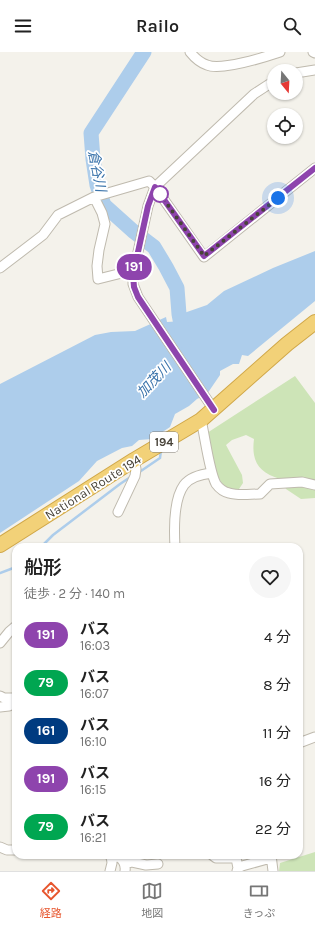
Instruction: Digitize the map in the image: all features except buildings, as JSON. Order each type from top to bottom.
[{"type":"highway","name":"National Route 194","points":[[0,545],[134,460],[201,420],[212,407],[315,322]]},
{"type":"street","points":[[190,52],[194,57],[208,66],[224,66],[250,61],[280,52]]},
{"type":"street","points":[[303,72],[315,70]]},
{"type":"street","points":[[212,407],[141,302],[134,287],[134,270],[148,206],[155,187],[254,94],[267,86]]},
{"type":"street","points":[[0,268],[43,235],[58,215],[94,197],[149,181],[155,187],[204,256],[315,168]]},
{"type":"street","points":[[94,197],[102,213],[105,224],[99,250],[97,266],[98,279],[134,270]]},
{"type":"street","points":[[201,420],[212,474],[220,488],[229,493],[260,494],[270,484],[302,482],[315,485]]},
{"type":"street","points":[[118,512],[135,476],[136,469],[134,460]]},
{"type":"street","points":[[175,543],[175,519],[180,492],[184,485],[191,479],[204,474],[212,474]]},
{"type":"street","points":[[0,643],[12,629]]},
{"type":"street","points":[[0,696],[4,698],[12,698]]},
{"type":"street","points":[[303,742],[315,737]]},
{"type":"street","points":[[0,847],[7,850],[12,850]]},
{"type":"street","points":[[110,871],[111,859]]},
{"type":"street","points":[[236,859],[237,870],[264,859]]},
{"type":"street","points":[[271,859],[273,871]]},
{"type":"street","points":[[125,867],[132,862],[146,865],[158,864]]},
{"type":"green space","points":[[295,376],[315,403],[315,498],[301,499],[286,489],[280,479],[262,469],[255,460],[253,447],[254,439],[246,435],[232,440],[226,445],[242,475],[243,483],[239,489],[231,489],[225,486],[220,480],[214,465],[207,433]]},
{"type":"green space","points":[[315,852],[315,871],[279,871],[280,863],[293,859],[303,859],[303,856]]},
{"type":"water","name":"加茂川","points":[[315,251],[315,301],[248,356],[242,355],[239,364],[233,364],[220,371],[220,375],[207,394],[175,414],[170,427],[152,439],[139,440],[132,446],[122,448],[97,461],[79,481],[0,533],[0,384],[95,335],[111,332],[135,331],[166,317],[167,322],[183,321],[184,313],[207,305],[224,291],[273,268]]},
{"type":"waterway","name":"倉谷川","points":[[144,52],[91,133],[93,159],[97,185],[104,205],[133,231],[154,247],[177,288],[179,314],[184,340]]},
{"type":"waterway","points":[[138,473],[160,458],[161,450]]},
{"type":"waterway","points":[[45,543],[53,535],[132,476]]},
{"type":"waterway","points":[[0,573],[12,568]]},
{"type":"bus line","name":"191","points":[[214,410],[135,291],[133,275],[148,206],[155,187],[204,256],[315,168]]},
{"type":"route","points":[[160,194],[204,256],[278,198]]}]
